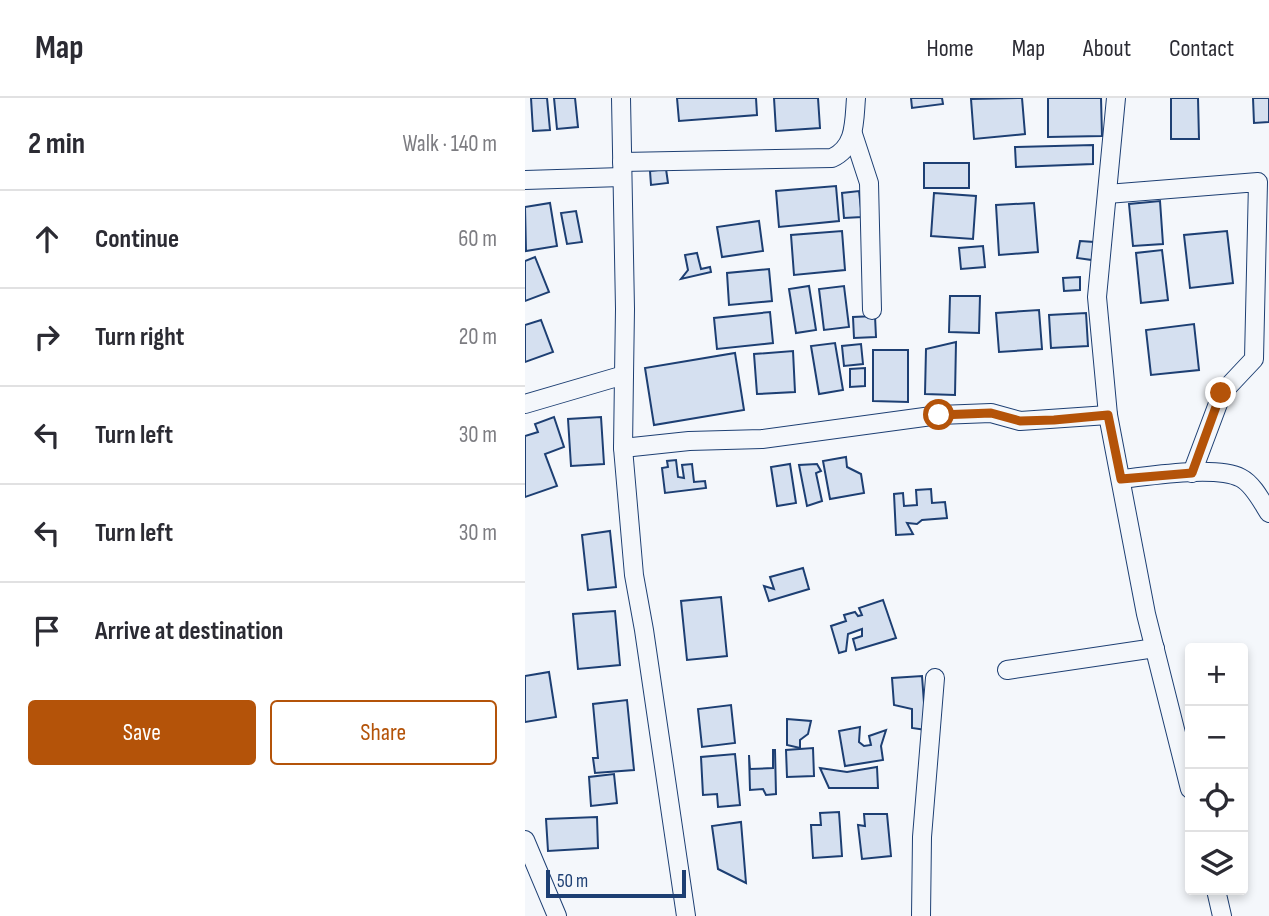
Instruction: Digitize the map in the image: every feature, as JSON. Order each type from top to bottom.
[{"type":"street","points":[[621,98],[625,309],[623,447],[634,575],[686,916]]},
{"type":"street","points":[[525,180],[622,169],[832,158],[849,146],[853,134],[856,98]]},
{"type":"street","points":[[1116,98],[1097,297],[1108,415],[1155,648],[1185,769]]},
{"type":"street","points":[[853,134],[869,183],[871,310]]},
{"type":"street","points":[[1107,194],[1258,182],[1254,359],[1221,393],[1192,473]]},
{"type":"street","points":[[525,404],[624,375]]},
{"type":"street","points":[[623,447],[762,439],[939,415],[991,413],[1020,421],[1108,415]]},
{"type":"street","points":[[1121,479],[1192,473],[1230,474],[1244,479],[1269,513]]},
{"type":"street","points":[[1007,670],[1155,648]]},
{"type":"street","points":[[921,916],[922,837],[935,678]]},
{"type":"street","points":[[525,840],[557,916]]},
{"type":"street","points":[[1217,895],[1222,916]]},
{"type":"building","points":[[531,98],[547,98],[550,130],[533,131]]},
{"type":"building","points":[[554,98],[575,98],[578,127],[557,129]]},
{"type":"building","points":[[677,98],[756,98],[757,115],[679,121]]},
{"type":"building","points":[[774,98],[818,98],[820,128],[776,131]]},
{"type":"building","points":[[911,98],[942,98],[943,104],[912,108]]},
{"type":"building","points":[[1022,98],[1025,134],[974,139],[971,99]]},
{"type":"building","points":[[1048,98],[1101,98],[1102,136],[1048,137]]},
{"type":"building","points":[[1171,98],[1198,98],[1199,139],[1171,139]]},
{"type":"building","points":[[1253,98],[1269,98],[1269,122],[1254,123]]},
{"type":"building","points":[[1093,145],[1093,164],[1016,167],[1015,147]]},
{"type":"building","points":[[924,163],[969,163],[969,188],[924,188]]},
{"type":"building","points":[[666,169],[668,183],[651,185],[650,171]]},
{"type":"building","points":[[836,186],[839,221],[779,227],[776,191]]},
{"type":"building","points":[[859,191],[862,217],[844,218],[842,193]]},
{"type":"building","points":[[934,193],[976,196],[973,239],[931,236]]},
{"type":"building","points":[[1160,201],[1163,244],[1133,246],[1129,204]]},
{"type":"building","points":[[550,203],[557,246],[526,251],[525,207]]},
{"type":"building","points":[[1034,203],[1038,252],[999,255],[996,205]]},
{"type":"building","points":[[576,211],[582,242],[567,244],[561,213]]},
{"type":"building","points":[[759,221],[763,251],[722,257],[717,227]]},
{"type":"building","points":[[842,231],[845,270],[794,275],[791,235]]},
{"type":"building","points":[[1227,231],[1233,283],[1190,288],[1184,235]]},
{"type":"building","points":[[1080,241],[1094,242],[1092,260],[1077,258]]},
{"type":"building","points":[[983,246],[985,267],[961,269],[959,248]]},
{"type":"building","points":[[1162,250],[1168,300],[1141,303],[1136,253]]},
{"type":"building","points":[[697,253],[701,269],[710,267],[711,272],[681,279],[688,270],[685,255]]},
{"type":"building","points":[[535,257],[549,292],[525,301],[525,261]]},
{"type":"building","points":[[769,269],[772,301],[729,305],[727,273]]},
{"type":"building","points":[[1080,277],[1080,290],[1064,291],[1063,278]]},
{"type":"building","points":[[809,286],[816,330],[796,333],[789,289]]},
{"type":"building","points":[[844,286],[849,327],[824,330],[819,289]]},
{"type":"building","points":[[950,296],[980,296],[979,333],[949,332]]},
{"type":"building","points":[[1039,310],[1042,349],[999,352],[996,313]]},
{"type":"building","points":[[770,312],[773,343],[717,349],[714,318]]},
{"type":"building","points":[[1086,313],[1088,346],[1051,348],[1049,315]]},
{"type":"building","points":[[875,316],[876,337],[854,338],[853,317]]},
{"type":"building","points":[[541,320],[553,352],[525,362],[525,325]]},
{"type":"building","points":[[1194,324],[1199,370],[1151,375],[1146,330]]},
{"type":"building","points":[[956,342],[955,395],[925,394],[926,349]]},
{"type":"building","points":[[835,343],[843,390],[819,394],[811,346]]},
{"type":"building","points":[[861,344],[863,364],[844,366],[842,346]]},
{"type":"building","points":[[873,350],[908,350],[908,402],[873,401]]},
{"type":"building","points":[[793,351],[795,392],[757,394],[754,354]]},
{"type":"building","points":[[735,353],[744,410],[654,425],[645,368]]},
{"type":"building","points":[[865,368],[865,386],[850,387],[850,369]]},
{"type":"building","points":[[554,417],[564,447],[545,454],[557,486],[525,497],[525,436],[538,432],[535,424]]},
{"type":"building","points":[[601,417],[604,464],[571,466],[568,419]]},
{"type":"building","points":[[846,457],[847,467],[861,474],[864,493],[830,499],[823,461]]},
{"type":"building","points":[[676,460],[678,477],[684,478],[682,465],[692,464],[694,482],[705,481],[706,488],[665,493],[662,468],[668,467],[667,461]]},
{"type":"building","points":[[790,464],[796,503],[777,506],[771,467]]},
{"type":"building","points":[[817,464],[821,471],[816,473],[822,501],[807,506],[799,465]]},
{"type":"building","points":[[931,489],[932,503],[945,502],[947,518],[922,520],[917,524],[907,523],[913,534],[896,535],[894,494],[903,493],[904,506],[917,505],[916,490]]},
{"type":"building","points":[[610,531],[616,587],[588,590],[582,535]]},
{"type":"building","points":[[803,568],[809,589],[769,601],[764,586],[774,589],[770,577]]},
{"type":"building","points":[[721,597],[727,656],[687,660],[681,601]]},
{"type":"building","points":[[883,600],[896,638],[856,650],[853,639],[862,636],[862,629],[848,634],[846,651],[839,653],[831,626],[846,621],[844,615],[855,612],[858,616],[862,615],[859,608]]},
{"type":"building","points":[[615,611],[620,665],[578,669],[573,614]]},
{"type":"building","points":[[549,672],[556,717],[525,722],[525,676]]},
{"type":"building","points":[[922,676],[926,730],[912,728],[912,709],[894,705],[892,678]]},
{"type":"building","points":[[627,700],[634,770],[595,773],[593,758],[598,758],[593,704]]},
{"type":"building","points":[[731,705],[735,743],[702,747],[698,709]]},
{"type":"building","points":[[787,719],[811,721],[808,734],[800,740],[800,748],[787,745]]},
{"type":"building","points":[[860,727],[859,742],[864,746],[871,745],[869,736],[886,730],[881,746],[883,760],[845,766],[839,731]]},
{"type":"building","points":[[813,748],[814,776],[787,777],[786,750]]},
{"type":"building","points":[[773,750],[776,794],[766,795],[763,789],[750,790],[749,755],[750,769],[773,768]]},
{"type":"building","points":[[735,754],[740,805],[718,807],[717,794],[703,795],[701,757]]},
{"type":"building","points":[[877,767],[878,788],[829,788],[820,768],[847,772]]},
{"type":"building","points":[[614,774],[617,803],[591,806],[589,777]]},
{"type":"building","points":[[839,812],[842,856],[813,858],[811,825],[821,825],[820,813]]},
{"type":"building","points":[[864,814],[887,814],[891,856],[862,859],[858,825],[865,826]]},
{"type":"building","points":[[597,817],[598,848],[548,851],[546,819]]},
{"type":"building","points":[[741,822],[746,883],[718,869],[712,826]]},
{"type":"route","points":[[939,415],[991,413],[1020,421],[1108,415],[1121,479],[1192,473],[1221,393]]}]
